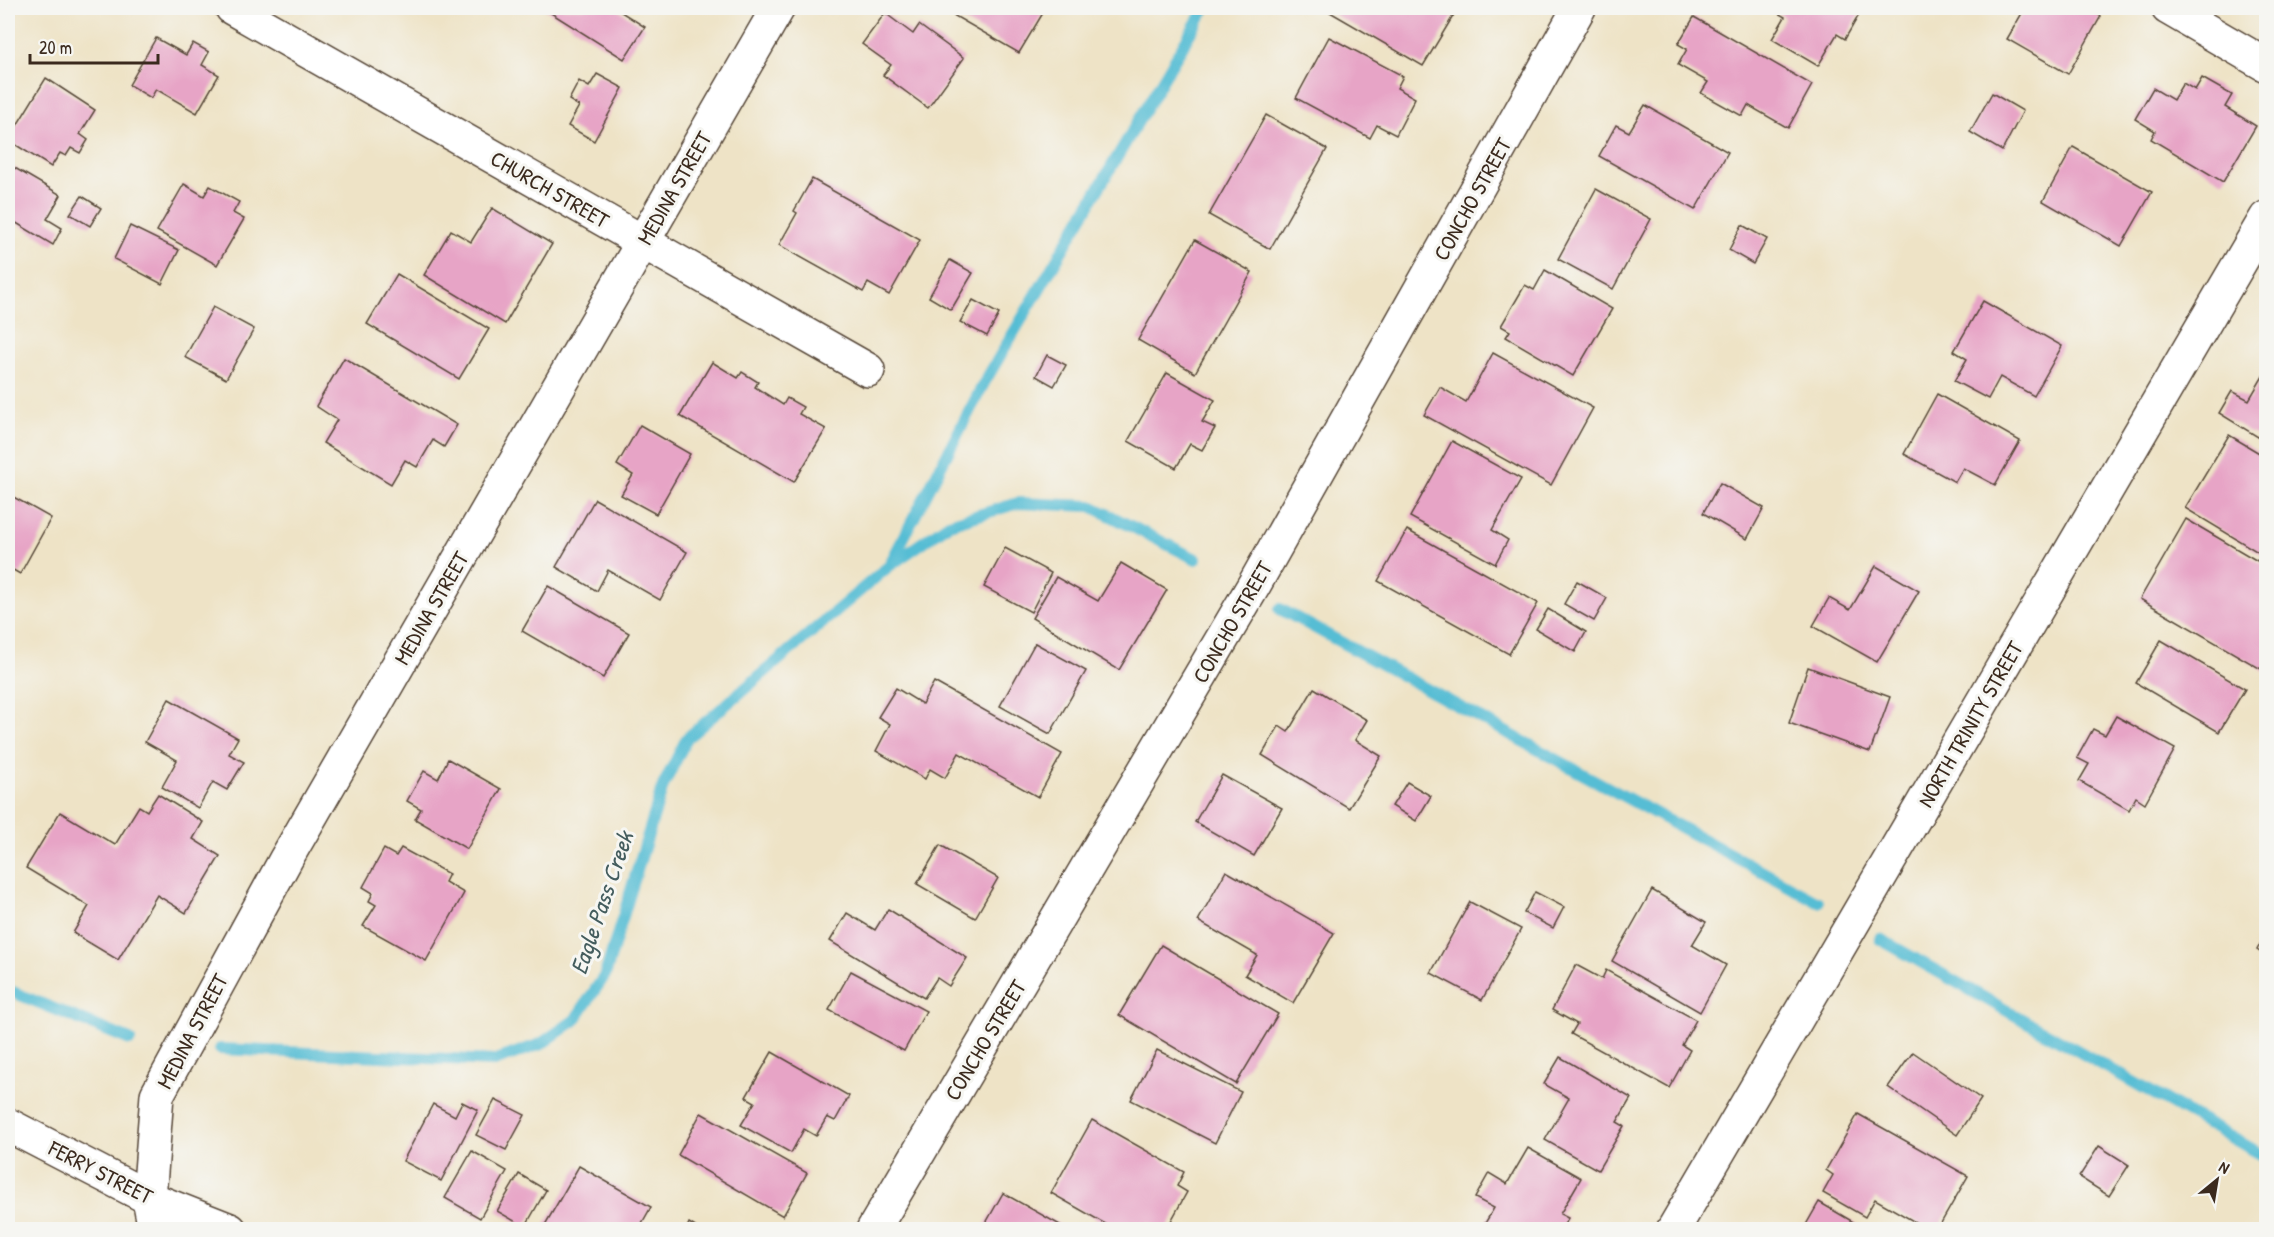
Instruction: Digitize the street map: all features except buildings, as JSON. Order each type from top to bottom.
[{"type":"street","name":"CHURCH STREET","points":[[232,8],[868,370]]},
{"type":"street","name":"MEDINA STREET","points":[[156,1230],[149,1198],[158,1095],[292,848],[778,8]]},
{"type":"street","name":"CONCHO STREET","points":[[873,1230],[1254,585],[1580,8]]},
{"type":"street","points":[[2168,8],[2266,65]]},
{"type":"street","name":"NORTH TRINITY STREET","points":[[1673,1230],[2266,218]]},
{"type":"street","name":"FERRY STREET","points":[[8,1125],[149,1198],[230,1230]]},
{"type":"waterway","points":[[891,562],[984,383],[1205,8]]},
{"type":"waterway","name":"Eagle Pass Creek","points":[[220,1049],[494,1061],[541,1044],[575,1020],[605,975],[663,786],[687,738],[889,566],[949,524],[1018,503],[1091,506],[1196,559]]},
{"type":"waterway","points":[[1280,609],[1818,902]]},
{"type":"waterway","points":[[1880,939],[2266,1157]]},
{"type":"waterway","name":"Eagle Pass Creek","points":[[8,990],[130,1040]]}]
